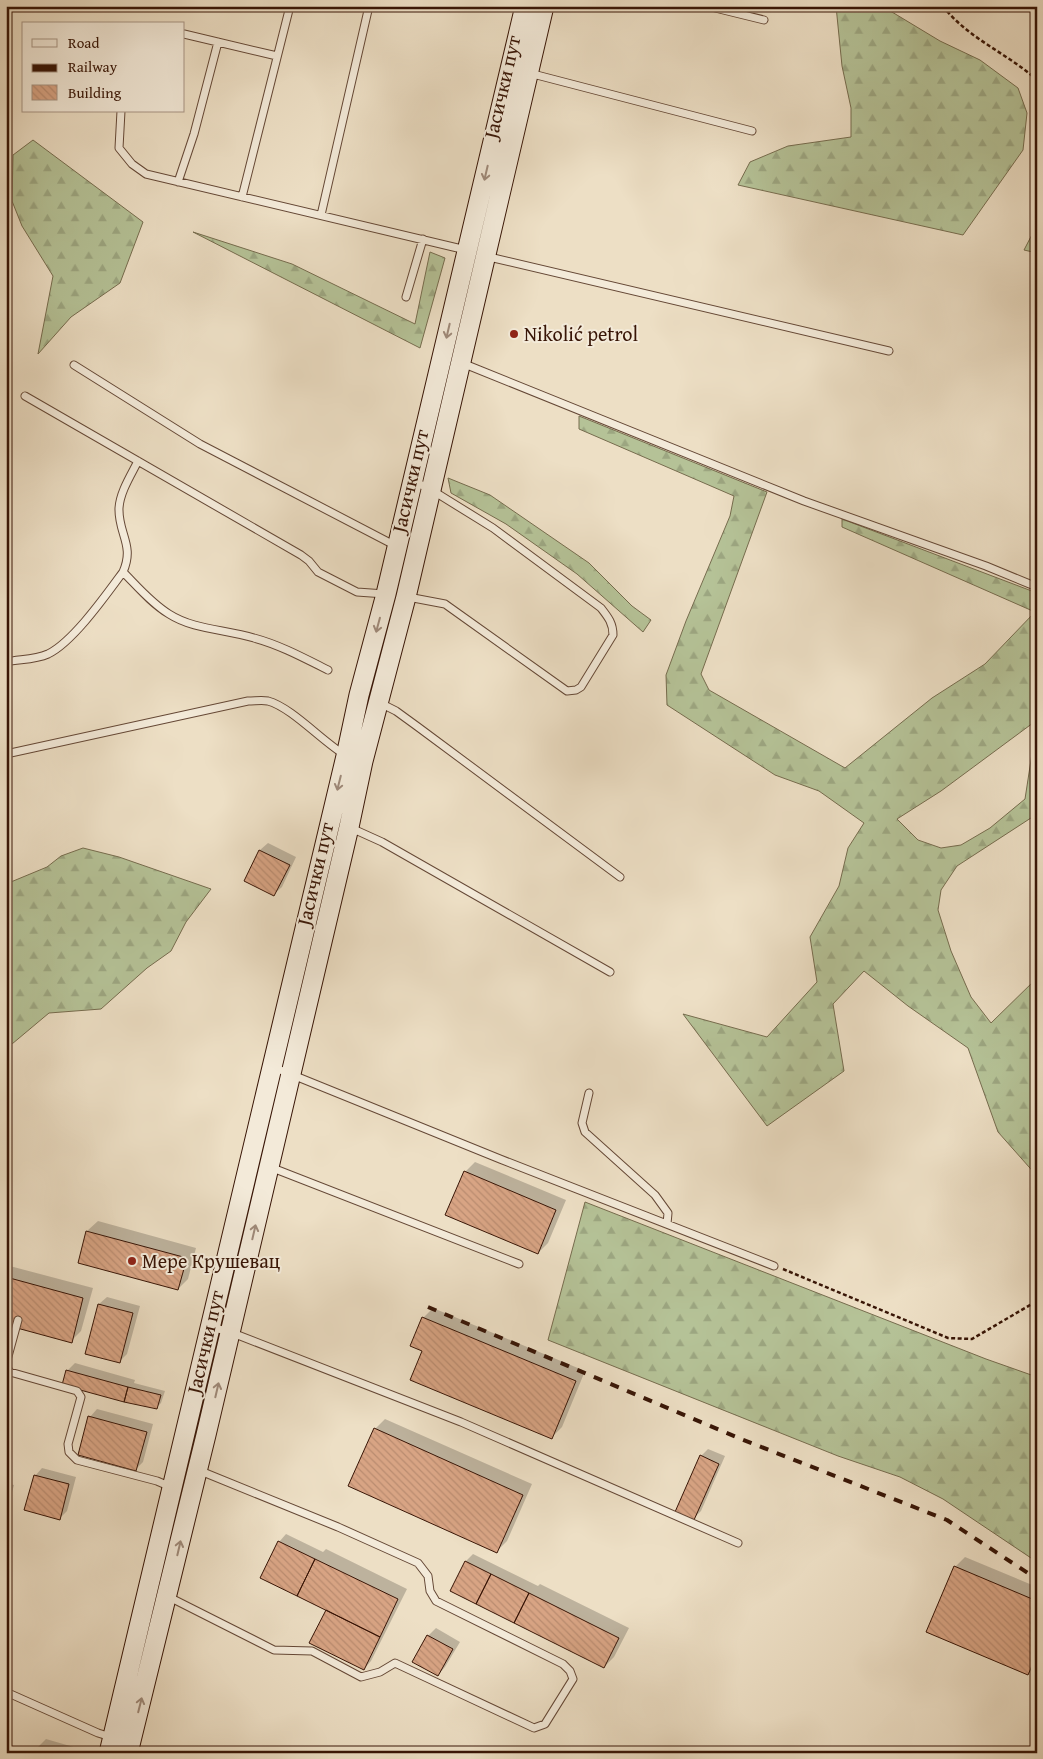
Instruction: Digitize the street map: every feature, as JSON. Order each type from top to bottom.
[{"type":"main road","name":"Јасички пут","points":[[158,1592],[172,1488],[210,1326],[260,1163],[290,1075],[340,824],[369,699],[396,595],[430,489],[452,360],[467,250],[525,6]]},
{"type":"main road","name":"Јасички пут","points":[[396,595],[396,546],[412,481],[486,256],[544,6]]},
{"type":"main road","name":"Јасички пут","points":[[120,1746],[158,1592],[190,1500],[206,1435],[230,1332],[260,1163],[271,1067],[340,824]]},
{"type":"main road","points":[[186,1429],[206,1435]]},
{"type":"main road","points":[[172,1488],[190,1500]]},
{"type":"lane","points":[[242,196],[290,6]]},
{"type":"lane","points":[[321,215],[369,6]]},
{"type":"lane","points":[[707,6],[764,20]]},
{"type":"lane","points":[[185,34],[276,56]]},
{"type":"lane","points":[[178,182],[194,134],[218,42]]},
{"type":"lane","points":[[529,73],[752,131]]},
{"type":"lane","points":[[122,112],[119,148],[132,164],[146,174],[889,351]]},
{"type":"lane","points":[[406,297],[422,239]]},
{"type":"lane","points":[[452,360],[804,501],[977,563],[1037,587]]},
{"type":"lane","points":[[74,365],[200,444],[396,546]]},
{"type":"lane","points":[[25,396],[301,555],[318,572],[357,592],[396,595],[445,604],[567,691],[581,688],[613,635],[613,626],[601,608],[493,528],[430,489],[412,481]]},
{"type":"lane","points":[[6,662],[47,654],[65,642],[123,572],[128,549],[121,526],[120,499],[138,461]]},
{"type":"lane","points":[[123,572],[157,605],[181,621],[195,626],[262,640],[328,670]]},
{"type":"lane","points":[[369,699],[396,711],[620,877]]},
{"type":"lane","points":[[6,754],[248,700],[268,701],[284,708],[334,749],[355,758]]},
{"type":"lane","points":[[340,824],[382,842],[610,972]]},
{"type":"lane","points":[[271,1067],[774,1266]]},
{"type":"lane","points":[[589,1094],[582,1123],[585,1132],[655,1195],[668,1213],[667,1224]]},
{"type":"lane","points":[[260,1163],[519,1264]]},
{"type":"lane","points":[[18,1320],[7,1360],[7,1368],[10,1372],[77,1391],[81,1397],[68,1444],[71,1455],[77,1460],[157,1481],[172,1488]]},
{"type":"lane","points":[[210,1326],[230,1332],[461,1422],[738,1543]]},
{"type":"lane","points":[[158,1592],[274,1650],[312,1652],[360,1677],[380,1672],[396,1663],[534,1728],[545,1724],[573,1679],[570,1671],[563,1664],[436,1601],[430,1591],[428,1576],[418,1563],[338,1527],[197,1470]]},
{"type":"lane","points":[[6,1692],[98,1733],[120,1746]]},
{"type":"path","points":[[943,6],[970,33],[999,51],[1037,80]]},
{"type":"path","points":[[774,1266],[948,1338],[972,1339],[1037,1301]]},
{"type":"green space","points":[[836,6],[880,6],[887,9],[940,41],[980,60],[1018,88],[1027,113],[1023,150],[963,235],[738,185],[750,162],[788,146],[851,137],[851,108],[842,66]]},
{"type":"green space","points":[[33,140],[143,222],[120,283],[71,317],[38,354],[53,276],[22,226],[12,201],[13,155]]},
{"type":"green space","points":[[1037,225],[1037,253],[1024,250]]},
{"type":"green space","points":[[193,232],[292,264],[415,324],[430,252],[445,258],[420,348]]},
{"type":"green space","points":[[579,416],[767,492],[701,674],[709,690],[845,768],[932,698],[985,664],[1035,612],[842,527],[842,519],[1037,593],[1037,720],[941,791],[897,819],[918,840],[941,848],[961,845],[990,828],[1025,799],[1037,721],[1037,803],[1034,816],[957,866],[941,890],[938,910],[951,951],[971,997],[991,1023],[1035,980],[1037,990],[1037,1176],[998,1132],[968,1048],[908,1006],[864,971],[833,1004],[844,1071],[767,1126],[683,1014],[767,1037],[817,982],[810,937],[839,886],[848,848],[864,823],[819,791],[775,775],[667,705],[666,675],[686,621],[730,516],[734,496],[579,429]]},
{"type":"green space","points":[[448,478],[490,495],[589,563],[632,606],[651,620],[643,632],[577,574],[506,524],[451,493]]},
{"type":"green space","points":[[83,848],[119,857],[211,889],[186,922],[171,951],[147,968],[101,1009],[49,1013],[6,1049],[6,884],[47,867],[61,856]]},
{"type":"green space","points":[[585,1202],[986,1359],[1037,1377],[1037,1562],[943,1499],[900,1477],[838,1456],[548,1340]]},
{"type":"building","points":[[259,850],[290,865],[274,896],[244,881]]},
{"type":"building","points":[[464,1171],[556,1210],[538,1254],[445,1215]]},
{"type":"building","name":"Мере Крушевац","points":[[86,1231],[187,1258],[178,1290],[78,1263]]},
{"type":"building","points":[[6,1277],[83,1298],[72,1343],[6,1325]]},
{"type":"building","points":[[98,1304],[133,1313],[120,1363],[85,1354]]},
{"type":"building","points":[[422,1317],[576,1381],[552,1439],[410,1380],[422,1351],[410,1346]]},
{"type":"building","points":[[66,1370],[128,1387],[124,1402],[62,1385]]},
{"type":"building","points":[[128,1387],[161,1395],[157,1409],[124,1402]]},
{"type":"building","points":[[88,1416],[147,1432],[136,1471],[78,1455]]},
{"type":"building","points":[[374,1428],[523,1495],[497,1553],[348,1486]]},
{"type":"building","points":[[700,1455],[719,1464],[694,1520],[675,1512]]},
{"type":"building","points":[[34,1475],[69,1484],[60,1520],[24,1510]]},
{"type":"building","points":[[278,1541],[315,1559],[297,1596],[260,1578]]},
{"type":"building","points":[[315,1559],[398,1599],[380,1637],[297,1596]]},
{"type":"building","points":[[465,1561],[491,1574],[476,1604],[450,1591]]},
{"type":"building","points":[[954,1566],[1037,1601],[1037,1654],[1028,1675],[926,1632]]},
{"type":"building","points":[[491,1574],[529,1593],[514,1623],[476,1604]]},
{"type":"building","points":[[529,1593],[619,1638],[604,1668],[514,1623]]},
{"type":"building","points":[[326,1610],[380,1637],[364,1670],[309,1643]]},
{"type":"building","points":[[427,1635],[453,1649],[438,1676],[412,1662]]},
{"type":"building","points":[[35,1748],[50,1753],[33,1753]]},
{"type":"railway","points":[[428,1307],[741,1439],[947,1520],[1037,1579]]},
{"type":"place","name":"Nikolić petrol","points":[[514,334]]},
{"type":"place","name":"Мере Крушевац","points":[[132,1261]]}]
